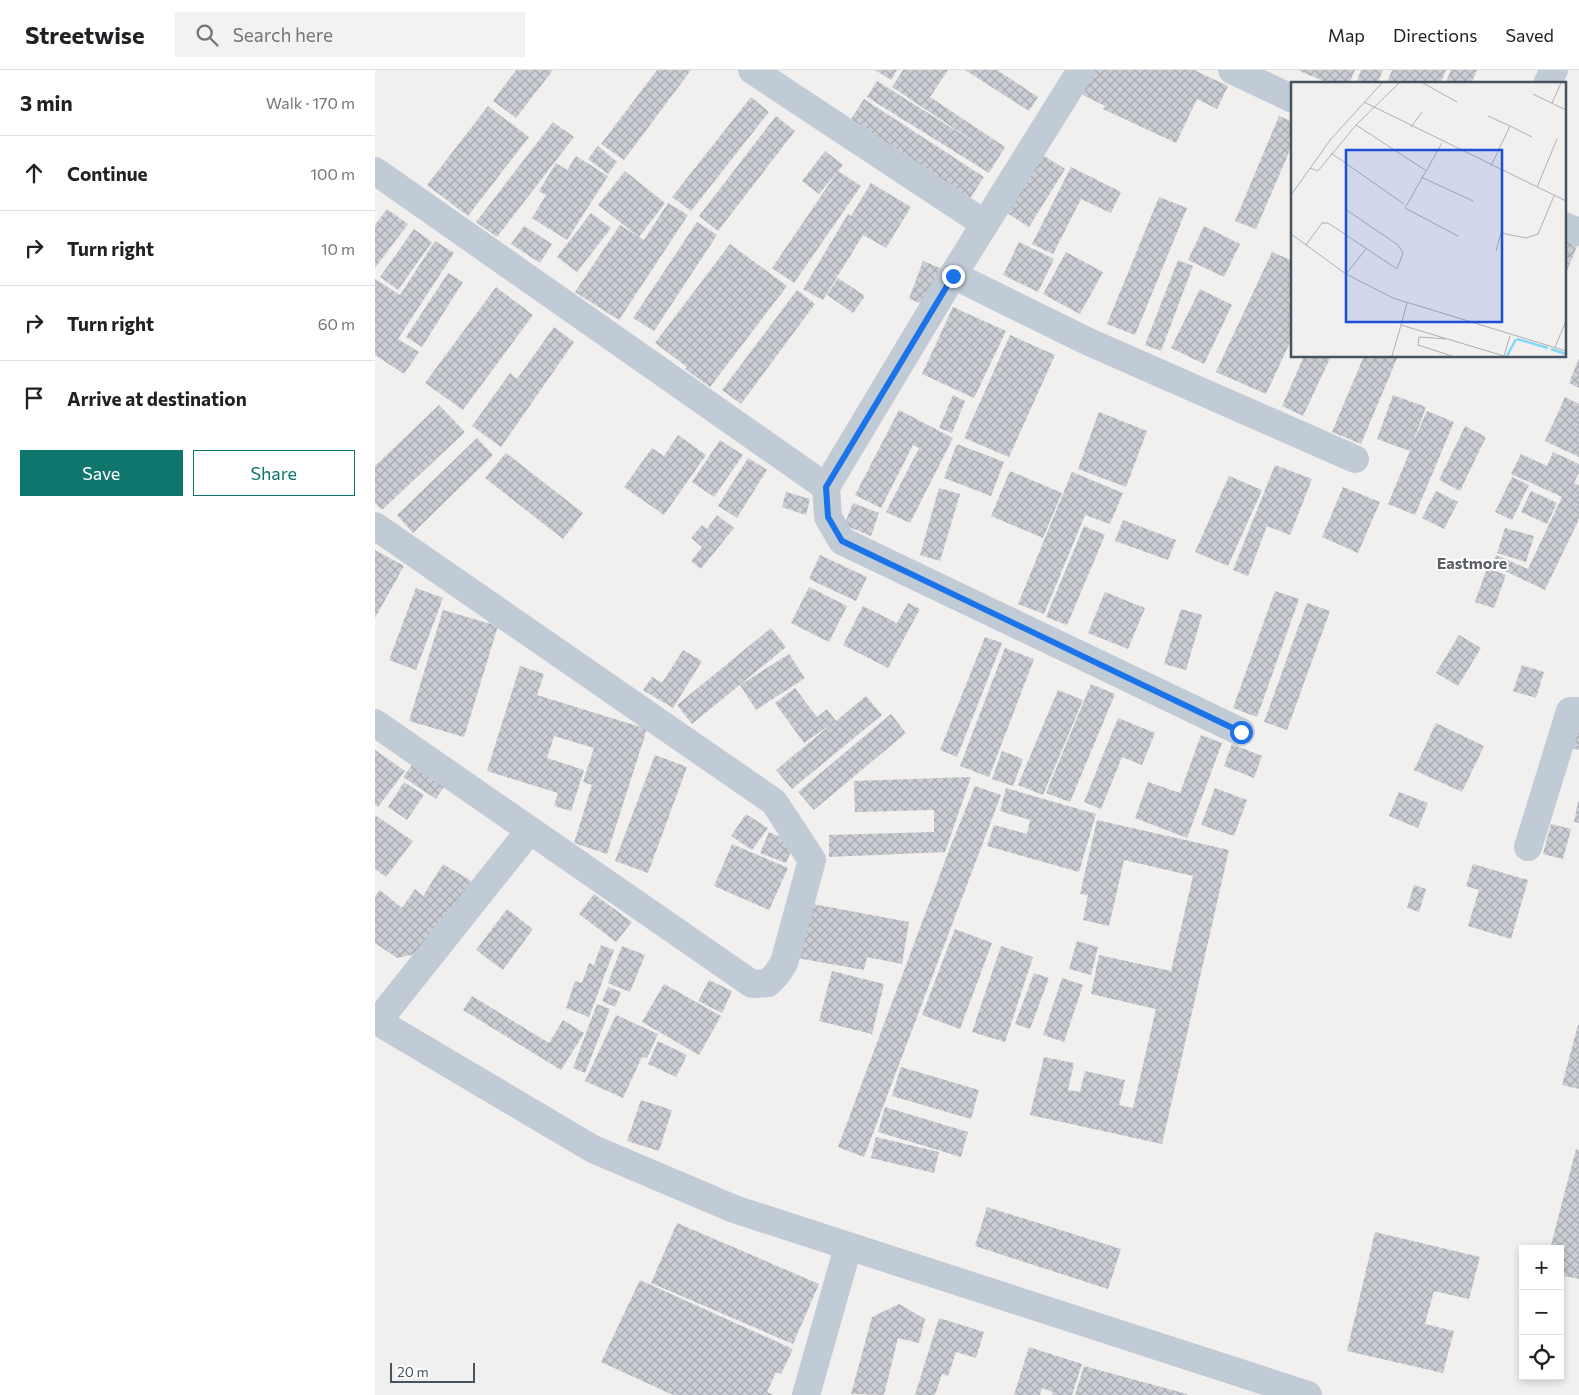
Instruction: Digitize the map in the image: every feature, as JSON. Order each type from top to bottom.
[{"type":"street","points":[[751,70],[985,224]]},
{"type":"street","points":[[1081,70],[953,276],[826,487],[828,517],[842,541],[1241,732]]},
{"type":"street","points":[[1232,70],[1291,98]]},
{"type":"street","points":[[1548,82],[1554,70]]},
{"type":"street","points":[[375,171],[826,487]]},
{"type":"street","points":[[1567,227],[1579,232]]},
{"type":"street","points":[[953,276],[1089,342],[1355,459]]},
{"type":"street","points":[[375,526],[774,802],[812,860],[784,963],[777,975],[768,983],[752,984],[375,723]]},
{"type":"street","points":[[1528,847],[1570,711],[1579,711]]},
{"type":"street","points":[[530,830],[376,1020],[593,1149],[735,1209],[1308,1395]]},
{"type":"street","points":[[806,1395],[848,1247]]},
{"type":"building","points":[[516,70],[553,70],[516,118],[493,101]]},
{"type":"building","points":[[657,70],[691,70],[624,160],[601,144]]},
{"type":"building","points":[[875,70],[897,70],[891,80]]},
{"type":"building","points":[[903,70],[948,70],[930,97],[1005,147],[989,173],[867,97],[877,81],[979,145],[892,87]]},
{"type":"building","points":[[965,70],[997,70],[1038,97],[1029,111]]},
{"type":"building","points":[[1093,70],[1194,70],[1228,86],[1217,109],[1197,99],[1176,143],[1103,109],[1105,106],[1081,94]]},
{"type":"building","points":[[1297,70],[1355,70],[1350,82],[1326,82]]},
{"type":"building","points":[[1361,70],[1383,70],[1378,82],[1357,82]]},
{"type":"building","points":[[1392,70],[1446,70],[1441,82],[1387,82]]},
{"type":"building","points":[[1451,70],[1477,70],[1472,82],[1446,82]]},
{"type":"building","points":[[751,97],[769,112],[691,211],[672,197]]},
{"type":"building","points":[[864,99],[984,177],[969,200],[849,122]]},
{"type":"building","points":[[488,106],[529,137],[468,216],[427,185]]},
{"type":"building","points":[[776,116],[795,131],[718,231],[699,216]]},
{"type":"building","points":[[1279,116],[1291,121],[1291,148],[1256,229],[1235,221]]},
{"type":"building","points":[[553,122],[574,137],[497,237],[476,222]]},
{"type":"building","points":[[598,146],[617,162],[608,174],[588,159]]},
{"type":"building","points":[[825,151],[843,165],[819,194],[802,181]]},
{"type":"building","points":[[1043,155],[1065,169],[1029,227],[1007,213]]},
{"type":"building","points":[[576,156],[608,176],[567,240],[532,218],[546,195],[539,191],[556,163],[567,170]]},
{"type":"building","points":[[1071,167],[1121,192],[1111,213],[1081,199],[1053,254],[1032,244]]},
{"type":"building","points":[[625,171],[665,203],[639,237],[598,205]]},
{"type":"building","points":[[838,171],[861,186],[794,283],[772,268]]},
{"type":"building","points":[[871,183],[911,207],[886,248],[863,235],[823,300],[803,289],[848,214],[851,216]]},
{"type":"building","points":[[1159,197],[1187,208],[1135,335],[1107,324]]},
{"type":"building","points":[[668,203],[688,215],[619,320],[575,292],[620,225],[644,240]]},
{"type":"building","points":[[387,209],[408,224],[375,268],[375,225]]},
{"type":"building","points":[[591,213],[611,228],[577,272],[557,257]]},
{"type":"building","points":[[697,222],[717,235],[654,331],[633,318]]},
{"type":"building","points":[[524,226],[552,244],[540,263],[511,244]]},
{"type":"building","points":[[1204,226],[1240,244],[1224,277],[1188,260]]},
{"type":"building","points":[[414,229],[432,242],[398,290],[380,277]]},
{"type":"building","points":[[1567,237],[1579,241],[1567,271]]},
{"type":"building","points":[[435,241],[454,253],[398,339],[419,352],[404,374],[375,355],[375,279],[400,295]]},
{"type":"building","points":[[1019,242],[1054,259],[1038,292],[1003,275]]},
{"type":"building","points":[[730,244],[787,286],[710,387],[685,369],[687,367],[655,343]]},
{"type":"building","points":[[1066,252],[1103,272],[1080,314],[1043,294]]},
{"type":"building","points":[[1272,252],[1291,260],[1291,340],[1266,394],[1216,372]]},
{"type":"building","points":[[1178,260],[1193,266],[1161,351],[1145,345]]},
{"type":"building","points":[[923,261],[943,269],[929,306],[909,299]]},
{"type":"building","points":[[448,273],[463,282],[422,347],[406,337]]},
{"type":"building","points":[[838,278],[865,296],[853,313],[827,295]]},
{"type":"building","points":[[496,287],[533,315],[463,410],[425,383]]},
{"type":"building","points":[[1200,289],[1232,305],[1204,364],[1171,348]]},
{"type":"building","points":[[797,290],[815,304],[741,404],[722,390]]},
{"type":"building","points":[[953,307],[1006,331],[974,398],[922,374]]},
{"type":"building","points":[[554,327],[574,342],[501,447],[472,426],[510,373],[517,379]]},
{"type":"building","points":[[1010,335],[1055,355],[1009,457],[964,438]]},
{"type":"building","points":[[1303,358],[1330,358],[1303,416],[1282,406]]},
{"type":"building","points":[[1363,358],[1397,358],[1361,444],[1332,432]]},
{"type":"building","points":[[1579,358],[1579,388],[1569,383]]},
{"type":"building","points":[[953,395],[965,401],[952,433],[939,428]]},
{"type":"building","points":[[1393,395],[1426,407],[1413,443],[1427,411],[1454,422],[1415,515],[1388,504],[1410,451],[1377,439]]},
{"type":"building","points":[[1565,397],[1579,404],[1579,457],[1545,441]]},
{"type":"building","points":[[439,405],[465,432],[382,510],[375,503],[375,466]]},
{"type":"building","points":[[899,410],[953,438],[910,523],[886,512],[919,448],[913,445],[881,508],[855,495]]},
{"type":"building","points":[[1099,412],[1147,431],[1126,487],[1078,469]]},
{"type":"building","points":[[1465,426],[1486,437],[1460,491],[1439,480]]},
{"type":"building","points":[[678,435],[706,455],[664,515],[624,487],[652,448],[664,456]]},
{"type":"building","points":[[477,438],[493,455],[413,533],[397,515]]},
{"type":"building","points":[[720,440],[743,455],[714,497],[692,482]]},
{"type":"building","points":[[957,444],[1004,462],[991,496],[944,478]]},
{"type":"building","points":[[1553,452],[1579,464],[1579,473],[1574,483],[1579,485],[1579,519],[1545,590],[1492,565],[1496,555],[1528,569],[1562,497],[1511,474],[1521,454],[1547,466]]},
{"type":"building","points":[[506,453],[583,513],[563,539],[485,478]]},
{"type":"building","points":[[748,458],[767,470],[737,518],[718,506]]},
{"type":"building","points":[[1275,465],[1312,479],[1290,535],[1267,526],[1248,576],[1233,570]]},
{"type":"building","points":[[1010,471],[1062,493],[1043,538],[991,516]]},
{"type":"building","points":[[1072,472],[1123,493],[1110,524],[1085,515],[1044,614],[1018,604]]},
{"type":"building","points":[[1229,476],[1262,490],[1228,566],[1195,552]]},
{"type":"building","points":[[1512,477],[1529,485],[1512,520],[1495,512]]},
{"type":"building","points":[[1343,487],[1380,502],[1358,553],[1322,537]]},
{"type":"building","points":[[939,488],[960,494],[940,561],[920,555]]},
{"type":"building","points":[[1436,491],[1458,502],[1444,529],[1422,518]]},
{"type":"building","points":[[1531,491],[1557,503],[1547,524],[1521,512]]},
{"type":"building","points":[[786,492],[810,499],[806,515],[782,507]]},
{"type":"building","points":[[853,503],[879,513],[871,536],[844,525]]},
{"type":"building","points":[[717,515],[734,528],[701,569],[691,561],[702,547],[691,538],[702,525],[707,529]]},
{"type":"building","points":[[1123,520],[1176,540],[1168,560],[1115,541]]},
{"type":"building","points":[[1084,526],[1105,535],[1067,625],[1046,617]]},
{"type":"building","points":[[1505,528],[1534,536],[1526,562],[1497,553]]},
{"type":"building","points":[[375,550],[404,566],[375,618]]},
{"type":"building","points":[[820,555],[867,577],[856,601],[809,579]]},
{"type":"building","points":[[1487,568],[1506,575],[1494,608],[1475,602]]},
{"type":"building","points":[[809,587],[847,606],[829,642],[791,623]]},
{"type":"building","points":[[416,588],[443,598],[416,670],[389,660]]},
{"type":"building","points":[[1275,591],[1299,599],[1257,717],[1233,708]]},
{"type":"building","points":[[1105,592],[1145,608],[1128,649],[1088,633]]},
{"type":"building","points":[[908,603],[920,609],[888,668],[843,645],[863,606],[897,623]]},
{"type":"building","points":[[1307,603],[1330,611],[1287,730],[1264,722]]},
{"type":"building","points":[[1181,609],[1202,615],[1186,670],[1164,664]]},
{"type":"building","points":[[443,610],[498,626],[464,737],[409,721]]},
{"type":"building","points":[[771,628],[786,647],[692,724],[677,705]]},
{"type":"building","points":[[1459,635],[1481,648],[1458,686],[1436,673]]},
{"type":"building","points":[[985,637],[1002,643],[957,757],[940,750]]},
{"type":"building","points":[[1005,648],[1034,659],[989,777],[960,766]]},
{"type":"building","points":[[683,650],[702,661],[673,708],[643,690],[652,677],[662,683]]},
{"type":"building","points":[[789,654],[805,678],[756,710],[740,685]]},
{"type":"building","points":[[1522,665],[1544,672],[1536,698],[1513,691]]},
{"type":"building","points":[[520,666],[544,674],[537,695],[647,729],[607,854],[574,843],[592,785],[583,782],[594,748],[554,736],[547,758],[584,770],[571,811],[554,806],[558,793],[487,771]]},
{"type":"building","points":[[1091,684],[1115,694],[1070,802],[1046,793]]},
{"type":"building","points":[[795,688],[817,717],[827,709],[836,721],[866,696],[882,715],[792,789],[776,770],[833,723],[804,743],[775,703]]},
{"type":"building","points":[[1058,690],[1083,700],[1043,795],[1018,785]]},
{"type":"building","points":[[891,714],[906,733],[814,810],[798,792]]},
{"type":"building","points":[[1118,718],[1155,733],[1142,765],[1122,757],[1101,809],[1084,802]]},
{"type":"building","points":[[1579,722],[1579,750],[1571,748]]},
{"type":"building","points":[[1436,723],[1484,746],[1462,792],[1414,770]]},
{"type":"building","points":[[1201,735],[1222,743],[1187,838],[1135,818],[1148,782],[1180,793]]},
{"type":"building","points":[[1232,744],[1262,756],[1254,778],[1224,766]]},
{"type":"building","points":[[375,750],[405,771],[378,807],[375,804]]},
{"type":"building","points":[[1002,751],[1023,759],[1013,786],[992,779]]},
{"type":"building","points":[[655,755],[687,767],[648,873],[615,861]]},
{"type":"building","points":[[412,765],[444,787],[436,799],[403,777]]},
{"type":"building","points":[[971,777],[945,852],[829,857],[829,835],[934,832],[934,810],[855,812],[854,781]]},
{"type":"building","points":[[404,782],[424,795],[407,820],[388,807]]},
{"type":"building","points":[[975,786],[1001,795],[864,1157],[838,1147],[951,845]]},
{"type":"building","points":[[1006,788],[1096,814],[1079,872],[987,846],[994,825],[1027,834],[1030,820],[1000,811]]},
{"type":"building","points":[[1215,788],[1247,800],[1234,836],[1201,825]]},
{"type":"building","points":[[1399,792],[1428,803],[1418,828],[1389,816]]},
{"type":"building","points":[[1579,802],[1579,823],[1574,822]]},
{"type":"building","points":[[746,814],[768,828],[752,850],[731,836]]},
{"type":"building","points":[[375,815],[413,841],[386,877],[375,869]]},
{"type":"building","points":[[1097,820],[1229,850],[1162,1144],[1030,1115],[1044,1057],[1074,1063],[1068,1090],[1080,1092],[1085,1071],[1125,1080],[1119,1105],[1133,1108],[1156,1009],[1091,994],[1099,955],[1171,971],[1193,876],[1124,860],[1109,926],[1083,920],[1088,895],[1080,894]]},
{"type":"building","points":[[1551,824],[1571,829],[1563,859],[1543,854]]},
{"type":"building","points":[[769,832],[795,843],[786,863],[760,853]]},
{"type":"building","points":[[732,844],[788,868],[769,910],[714,886]]},
{"type":"building","points":[[443,864],[473,882],[429,951],[397,958],[375,943],[375,896],[380,890],[402,908],[415,889],[423,896]]},
{"type":"building","points":[[1473,864],[1528,880],[1511,939],[1468,926],[1479,890],[1466,886]]},
{"type":"building","points":[[1414,885],[1426,889],[1419,912],[1407,908]]},
{"type":"building","points":[[594,894],[632,922],[616,942],[579,914]]},
{"type":"building","points":[[807,903],[909,922],[902,964],[867,957],[864,970],[797,958]]},
{"type":"building","points":[[507,909],[533,929],[503,970],[476,950]]},
{"type":"building","points":[[955,929],[992,943],[960,1029],[922,1015]]},
{"type":"building","points":[[1077,941],[1098,947],[1091,975],[1069,969]]},
{"type":"building","points":[[601,945],[614,950],[589,1017],[566,1008],[575,981],[582,983],[589,963],[594,965]]},
{"type":"building","points":[[622,946],[645,955],[630,992],[608,983]]},
{"type":"building","points":[[1001,946],[1033,957],[1005,1042],[972,1032]]},
{"type":"building","points":[[832,971],[884,984],[872,1034],[819,1021]]},
{"type":"building","points":[[1034,973],[1049,978],[1030,1029],[1015,1024]]},
{"type":"building","points":[[1062,978],[1083,985],[1064,1042],[1043,1035]]},
{"type":"building","points":[[709,980],[732,991],[722,1013],[698,1001]]},
{"type":"building","points":[[664,984],[721,1016],[699,1055],[642,1022]]},
{"type":"building","points":[[608,987],[621,992],[615,1007],[602,1001]]},
{"type":"building","points":[[472,996],[549,1043],[563,1020],[584,1033],[561,1070],[463,1010]]},
{"type":"building","points":[[597,1004],[610,1009],[585,1073],[573,1068]]},
{"type":"building","points":[[616,1015],[658,1034],[647,1058],[642,1057],[623,1098],[585,1081]]},
{"type":"building","points":[[1579,1025],[1579,1089],[1562,1085]]},
{"type":"building","points":[[658,1041],[687,1055],[676,1077],[648,1064]]},
{"type":"building","points":[[901,1067],[979,1090],[971,1119],[892,1096]]},
{"type":"building","points":[[641,1100],[672,1110],[659,1151],[627,1141]]},
{"type":"building","points":[[885,1107],[968,1132],[961,1157],[878,1132]]},
{"type":"building","points":[[876,1137],[939,1152],[934,1173],[871,1158]]},
{"type":"building","points":[[1576,1149],[1579,1150],[1579,1279],[1564,1276],[1564,1245],[1551,1245]]},
{"type":"building","points":[[987,1207],[1121,1249],[1108,1289],[975,1246]]},
{"type":"building","points":[[677,1223],[819,1284],[793,1344],[651,1283]]},
{"type":"building","points":[[1375,1232],[1480,1257],[1469,1299],[1434,1291],[1425,1324],[1454,1331],[1443,1373],[1347,1351]]},
{"type":"building","points":[[640,1280],[793,1349],[781,1374],[776,1372],[767,1392],[773,1395],[673,1395],[601,1362]]},
{"type":"building","points":[[899,1304],[925,1319],[919,1343],[898,1338],[884,1395],[851,1394],[872,1317]]},
{"type":"building","points":[[939,1318],[984,1332],[976,1358],[956,1352],[948,1376],[942,1374],[935,1395],[915,1395]]},
{"type":"building","points":[[1029,1347],[1082,1364],[1072,1395],[1052,1395],[1053,1392],[1042,1388],[1040,1395],[1014,1395]]},
{"type":"building","points":[[1084,1366],[1187,1394],[1187,1395],[1075,1395]]},
{"type":"district","name":"Eastmore","points":[[1472,563]]},
{"type":"route","points":[[953,276],[826,487],[828,517],[842,541],[1241,732]]}]
